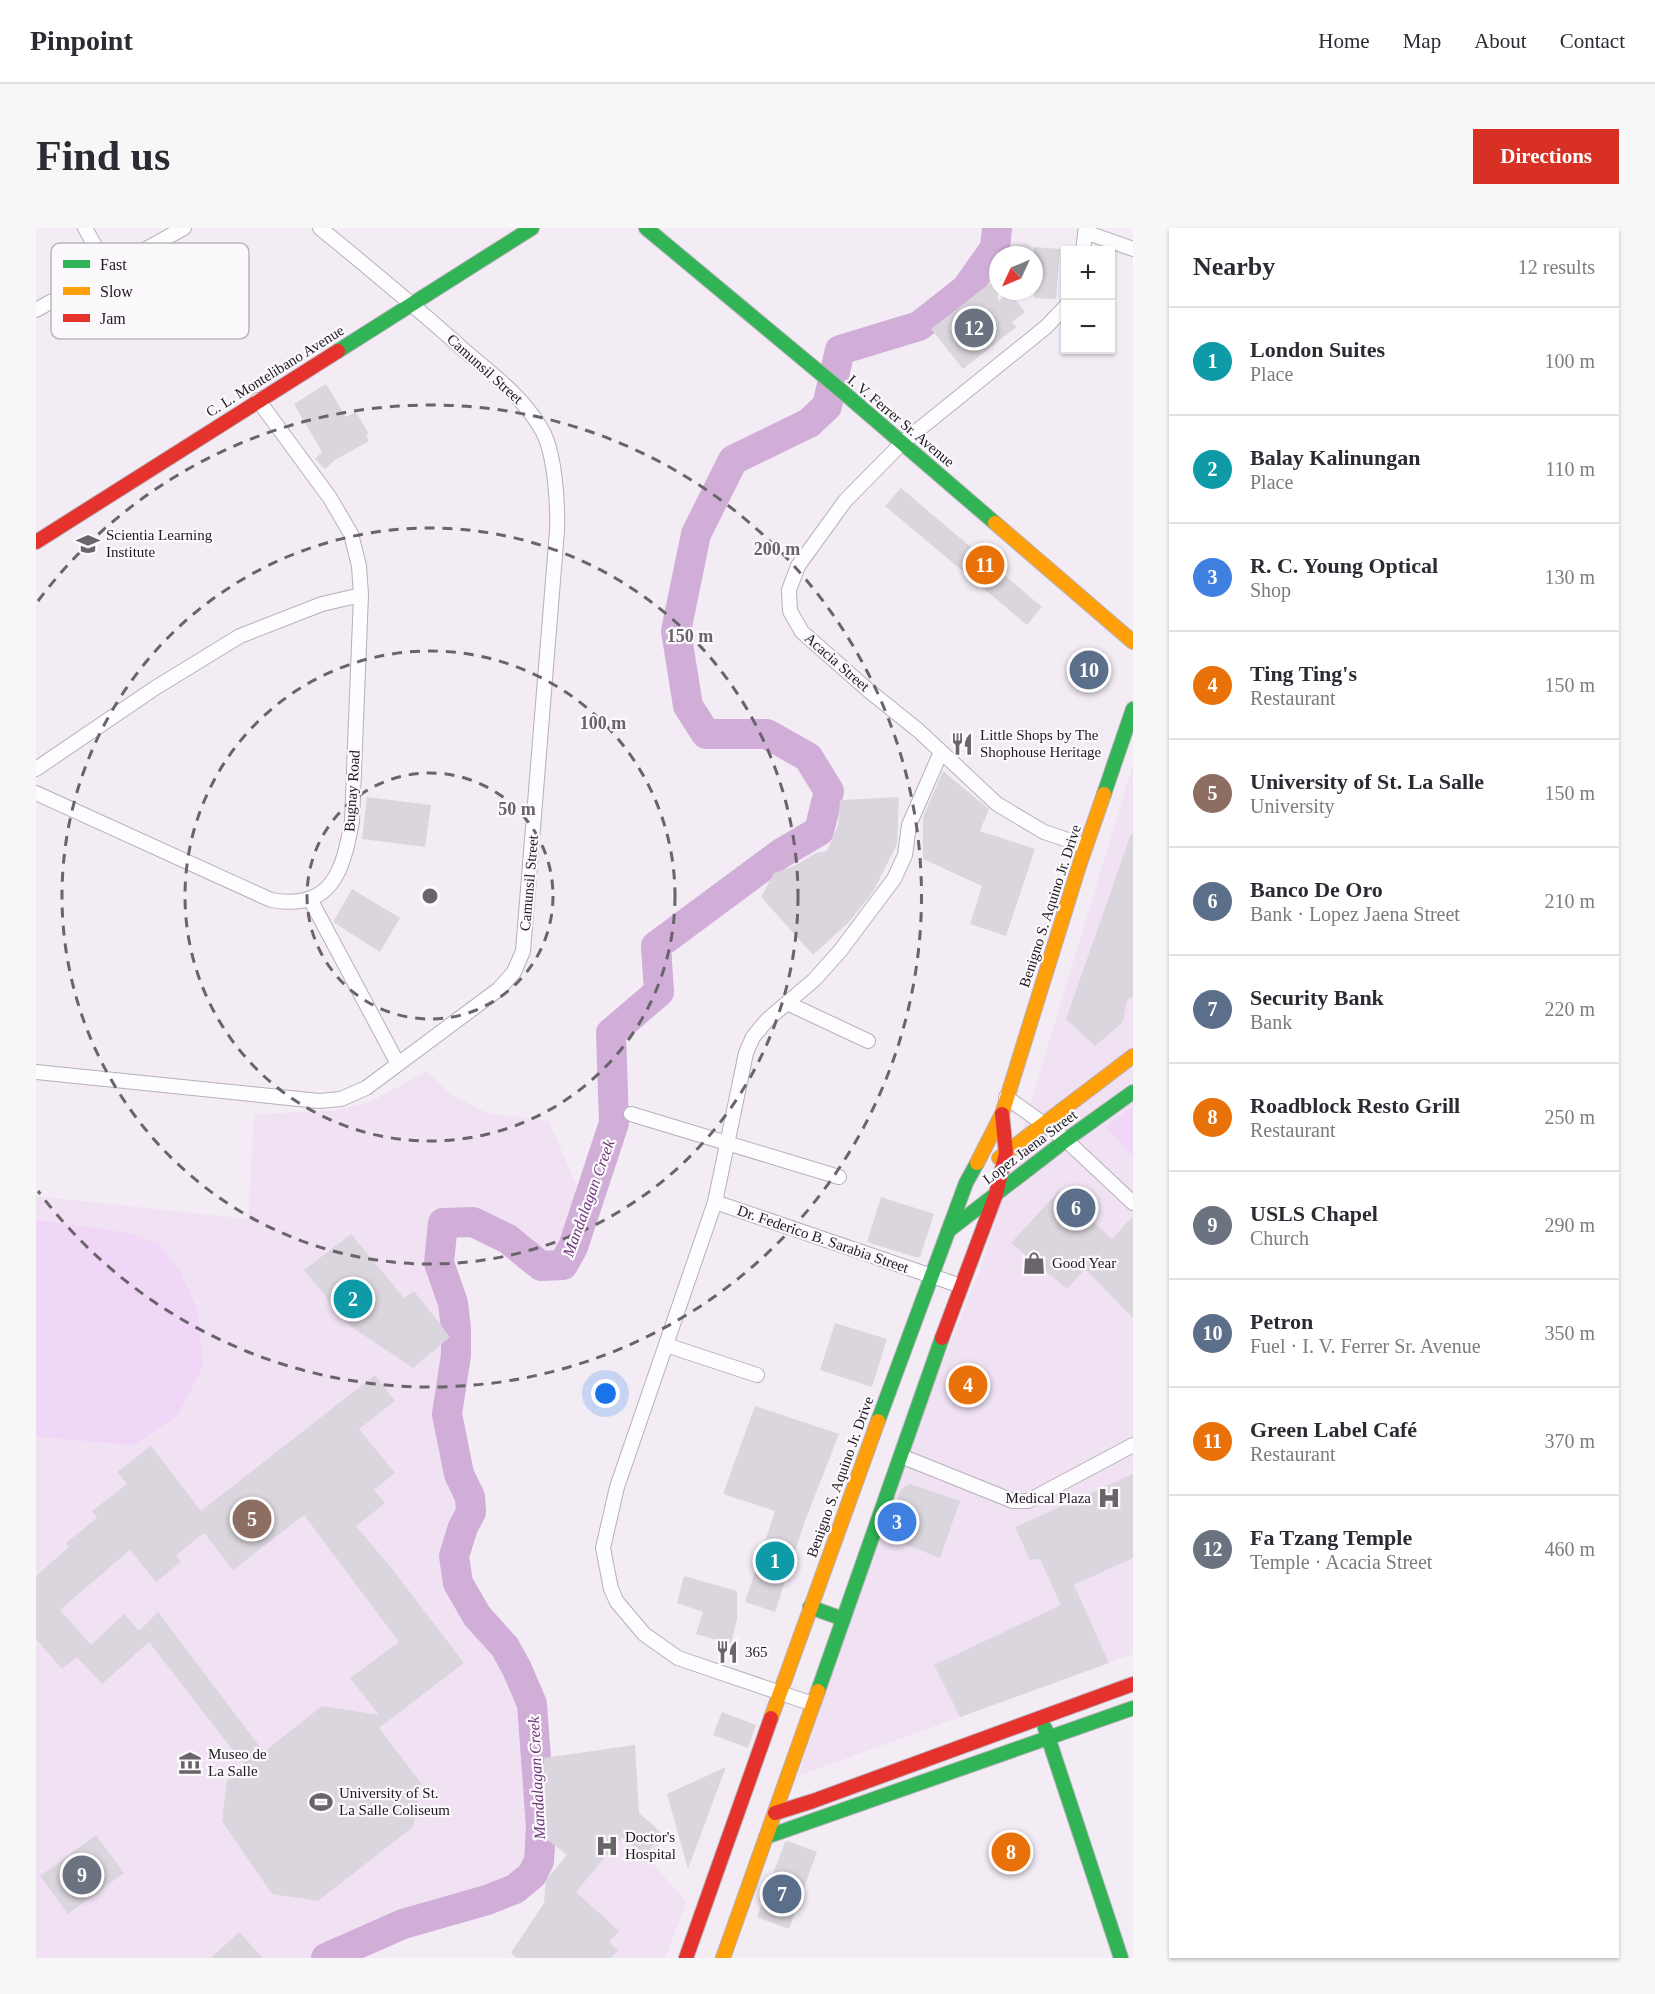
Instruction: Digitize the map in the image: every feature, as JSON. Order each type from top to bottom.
[{"type":"main road","name":"C. L. Montelibano Avenue","points":[[36,542],[532,228]]},
{"type":"main road","name":"I. V. Ferrer Sr. Avenue","points":[[646,228],[843,392],[1133,642]]},
{"type":"main road","name":"Benigno S. Aquino Jr. Drive","points":[[686,1958],[779,1693],[931,1276],[966,1183],[1002,1114],[1086,846],[1133,709]]},
{"type":"main road","name":"Lopez Jaena Street","points":[[948,1231],[1066,1140],[1126,1083],[1133,1056]]},
{"type":"main road","name":"Lopez Jaena Street","points":[[966,1183],[1045,1124],[1126,1083]]},
{"type":"main road","name":"Benigno S. Aquino Jr. Drive","points":[[723,1958],[961,1286],[996,1194],[1006,1153],[1002,1114]]},
{"type":"main road","points":[[810,1607],[843,1619]]},
{"type":"main road","points":[[775,1813],[1133,1684]]},
{"type":"main road","points":[[766,1837],[1133,1708]]},
{"type":"main road","points":[[1041,1717],[1122,1958]]},
{"type":"street","points":[[85,228],[94,243]]},
{"type":"street","points":[[157,243],[184,228]]},
{"type":"street","name":"Camunsil Street","points":[[36,1072],[319,1101],[341,1099],[366,1088],[499,989],[514,972],[523,951],[558,509],[552,466],[544,433],[524,403],[412,304],[321,228]]},
{"type":"street","points":[[1083,246],[1085,230],[1133,249]]},
{"type":"street","points":[[36,310],[51,302]]},
{"type":"street","name":"Acacia Street","points":[[1061,310],[1046,327],[902,443],[845,501],[798,566],[789,590],[790,611],[802,632],[919,731],[997,804],[1044,832],[1086,846]]},
{"type":"street","name":"Bugnay Road","points":[[258,400],[330,498],[351,534],[359,566],[361,595],[352,821],[346,854],[333,883],[310,899]]},
{"type":"street","points":[[36,769],[155,688],[240,636],[322,604],[361,595]]},
{"type":"street","points":[[813,1704],[678,1658],[644,1634],[617,1602],[611,1589],[603,1548],[617,1487],[716,1202],[746,1053],[753,1037],[768,1019],[814,980],[840,951],[894,879],[905,855],[909,825],[941,752]]},
{"type":"street","points":[[36,793],[271,900],[288,903],[310,899],[398,1064]]},
{"type":"street","points":[[786,1003],[868,1041]]},
{"type":"street","points":[[1006,1097],[1066,1140],[1133,1203]]},
{"type":"street","points":[[631,1114],[839,1177]]},
{"type":"street","name":"Dr. Federico B. Sarabia Street","points":[[716,1202],[961,1286]]},
{"type":"street","points":[[666,1345],[757,1375]]},
{"type":"street","points":[[901,1456],[1013,1501],[1028,1501],[1133,1445]]},
{"type":"shaded area","points":[[1133,764],[1133,1654],[798,1776],[897,1475],[981,1267]]},
{"type":"shaded area","points":[[427,1071],[450,1094],[487,1113],[549,1121],[585,1206],[573,1247],[563,1265],[541,1266],[508,1239],[473,1222],[443,1224],[439,1263],[453,1303],[456,1328],[456,1355],[447,1414],[459,1474],[470,1497],[471,1512],[463,1527],[454,1556],[458,1583],[477,1616],[505,1647],[532,1704],[541,1827],[539,1861],[532,1875],[515,1889],[487,1900],[403,1924],[326,1958],[36,1958],[36,1196],[248,1219],[254,1114],[333,1111],[372,1101]]},
{"type":"shaded area","points":[[1133,1106],[1133,1156],[1105,1127]]},
{"type":"shaded area","points":[[36,1220],[131,1233],[160,1245],[179,1270],[198,1311],[203,1366],[177,1416],[134,1445],[36,1437]]},
{"type":"shaded area","name":"Doctor's Hospital","points":[[635,1745],[639,1813],[663,1834],[652,1863],[687,1902],[665,1958],[517,1958],[511,1953],[544,1903],[546,1880],[567,1855],[545,1837],[544,1758]]},
{"type":"building","points":[[1043,248],[1060,249],[1056,299],[1043,298]]},
{"type":"building","points":[[989,284],[989,300],[1016,300],[1025,312],[1012,322],[1016,327],[963,369],[931,329]]},
{"type":"building","points":[[326,384],[346,417],[356,412],[369,434],[366,436],[369,441],[335,460],[325,469],[315,459],[322,452],[294,404]]},
{"type":"building","points":[[901,488],[1042,607],[1027,625],[885,506]]},
{"type":"building","points":[[943,771],[989,809],[980,831],[1035,849],[1006,936],[970,924],[982,886],[923,859],[923,817]]},
{"type":"building","points":[[367,797],[431,805],[425,847],[362,839]]},
{"type":"building","points":[[899,797],[897,844],[873,892],[849,922],[813,955],[761,897],[774,873],[794,866],[816,853],[827,851],[838,825],[840,800]]},
{"type":"building","points":[[1131,834],[1133,834],[1133,997],[1127,1000],[1123,1022],[1095,1046],[1066,1019]]},
{"type":"building","points":[[352,889],[400,918],[380,952],[333,922]]},
{"type":"building","points":[[1059,1191],[1112,1239],[1133,1216],[1133,1318],[1085,1269],[1067,1289],[1011,1243]]},
{"type":"building","points":[[881,1197],[934,1214],[920,1257],[867,1242]]},
{"type":"building","points":[[351,1234],[404,1298],[414,1291],[450,1337],[413,1368],[350,1326],[304,1270]]},
{"type":"building","points":[[835,1323],[887,1339],[872,1387],[820,1370]]},
{"type":"building","points":[[375,1375],[395,1401],[359,1429],[395,1473],[374,1490],[385,1503],[356,1526],[393,1570],[464,1663],[379,1728],[421,1783],[413,1827],[318,1901],[272,1894],[222,1821],[227,1781],[245,1766],[149,1642],[102,1684],[77,1657],[62,1669],[36,1639],[36,1576],[69,1547],[66,1543],[97,1518],[92,1511],[127,1484],[117,1472],[151,1446],[201,1511]],"holes":[[[304,1515],[399,1642],[350,1678],[379,1715],[322,1706],[264,1752],[158,1612],[139,1631],[124,1614],[91,1645],[60,1610],[130,1550],[156,1582],[181,1562],[176,1555],[204,1533],[233,1570]]]},
{"type":"building","points":[[755,1406],[839,1434],[805,1521],[775,1612],[745,1602],[775,1511],[723,1494]]},
{"type":"building","points":[[1133,1474],[1133,1558],[1074,1585],[1109,1663],[960,1717],[934,1665],[1061,1605],[1040,1559],[1030,1560],[1015,1527]]},
{"type":"building","points":[[910,1484],[960,1501],[940,1558],[884,1536],[901,1489]]},
{"type":"building","points":[[684,1576],[737,1591],[737,1619],[731,1644],[696,1634],[703,1612],[677,1603]]},
{"type":"building","points":[[722,1712],[756,1725],[748,1748],[713,1735]]},
{"type":"building","name":"Doctor's Hospital","points":[[635,1745],[639,1813],[663,1834],[645,1855],[622,1837],[576,1892],[619,1931],[609,1942],[618,1950],[611,1958],[517,1958],[511,1953],[544,1903],[546,1880],[567,1855],[544,1837],[544,1758]]},
{"type":"building","points":[[726,1767],[688,1869],[667,1794]]},
{"type":"building","points":[[96,1835],[124,1873],[68,1914],[40,1876]]},
{"type":"building","points":[[788,1841],[817,1852],[789,1929],[757,1917],[785,1842]]},
{"type":"building","points":[[239,1932],[263,1958],[211,1958]]},
{"type":"waterway","name":"Mandalagan Creek","points":[[326,1958],[403,1924],[487,1900],[515,1889],[532,1875],[539,1861],[541,1827],[532,1704],[505,1647],[477,1616],[458,1583],[454,1556],[463,1527],[471,1512],[470,1497],[459,1474],[447,1414],[456,1355],[456,1328],[453,1303],[439,1263],[443,1223],[473,1222],[508,1239],[541,1266],[563,1265],[573,1247],[614,1123],[611,1033],[659,992],[656,946],[780,854],[819,831],[829,791],[808,757],[767,734],[706,734],[688,706],[676,631],[696,534],[733,460],[809,423],[827,406],[840,350],[919,326],[966,289],[995,248],[997,228]]},
{"type":"traffic: fast","points":[[338,351],[532,228]]},
{"type":"traffic: fast","points":[[646,228],[843,392],[995,523]]},
{"type":"traffic: fast","points":[[1104,794],[1133,709]]},
{"type":"traffic: fast","points":[[948,1231],[1066,1140],[1133,1092]]},
{"type":"traffic: fast","points":[[878,1421],[966,1183],[977,1163]]},
{"type":"traffic: fast","points":[[818,1691],[942,1338]]},
{"type":"traffic: fast","points":[[810,1607],[843,1619]]},
{"type":"traffic: fast","points":[[766,1837],[1133,1708]]},
{"type":"traffic: fast","points":[[1045,1728],[1121,1958]]},
{"type":"traffic: slow","points":[[995,523],[1133,642]]},
{"type":"traffic: slow","points":[[977,1163],[1002,1114],[1080,863],[1104,794]]},
{"type":"traffic: slow","points":[[999,1158],[1133,1056]]},
{"type":"traffic: slow","points":[[771,1718],[878,1421]]},
{"type":"traffic: slow","points":[[723,1958],[818,1691]]},
{"type":"traffic: jam","points":[[36,542],[338,351]]},
{"type":"traffic: jam","points":[[942,1338],[996,1194],[1006,1153],[1002,1114]]},
{"type":"traffic: jam","points":[[775,1813],[1133,1684]]},
{"type":"traffic: jam","points":[[686,1958],[771,1718]]},
{"type":"place","name":"Fa Tzang Temple","points":[[974,328]]},
{"type":"place","name":"Scientia Learning Institute","points":[[88,544]]},
{"type":"place","name":"Green Label Café","points":[[985,565]]},
{"type":"place","name":"Petron","points":[[1089,670]]},
{"type":"place","name":"Little Shops by The Shophouse Heritage","points":[[962,744]]},
{"type":"place","name":"Banco De Oro","points":[[1076,1208]]},
{"type":"place","name":"Good Year","points":[[1034,1263]]},
{"type":"place","name":"Balay Kalinungan","points":[[353,1299]]},
{"type":"place","name":"Ting Ting's","points":[[968,1385]]},
{"type":"place","name":"Medical Plaza","points":[[1109,1498]]},
{"type":"place","name":"University of St. La Salle","points":[[252,1519]]},
{"type":"place","name":"R. C. Young Optical","points":[[897,1522]]},
{"type":"place","name":"London Suites","points":[[775,1561]]},
{"type":"place","name":"365","points":[[727,1652]]},
{"type":"place","name":"Museo de La Salle","points":[[190,1763]]},
{"type":"place","name":"University of St. La Salle Coliseum","points":[[321,1802]]},
{"type":"place","name":"Doctor's Hospital","points":[[607,1846]]},
{"type":"place","name":"Roadblock Resto Grill","points":[[1011,1852]]},
{"type":"place","name":"USLS Chapel","points":[[82,1875]]},
{"type":"place","name":"Security Bank","points":[[782,1894]]}]
